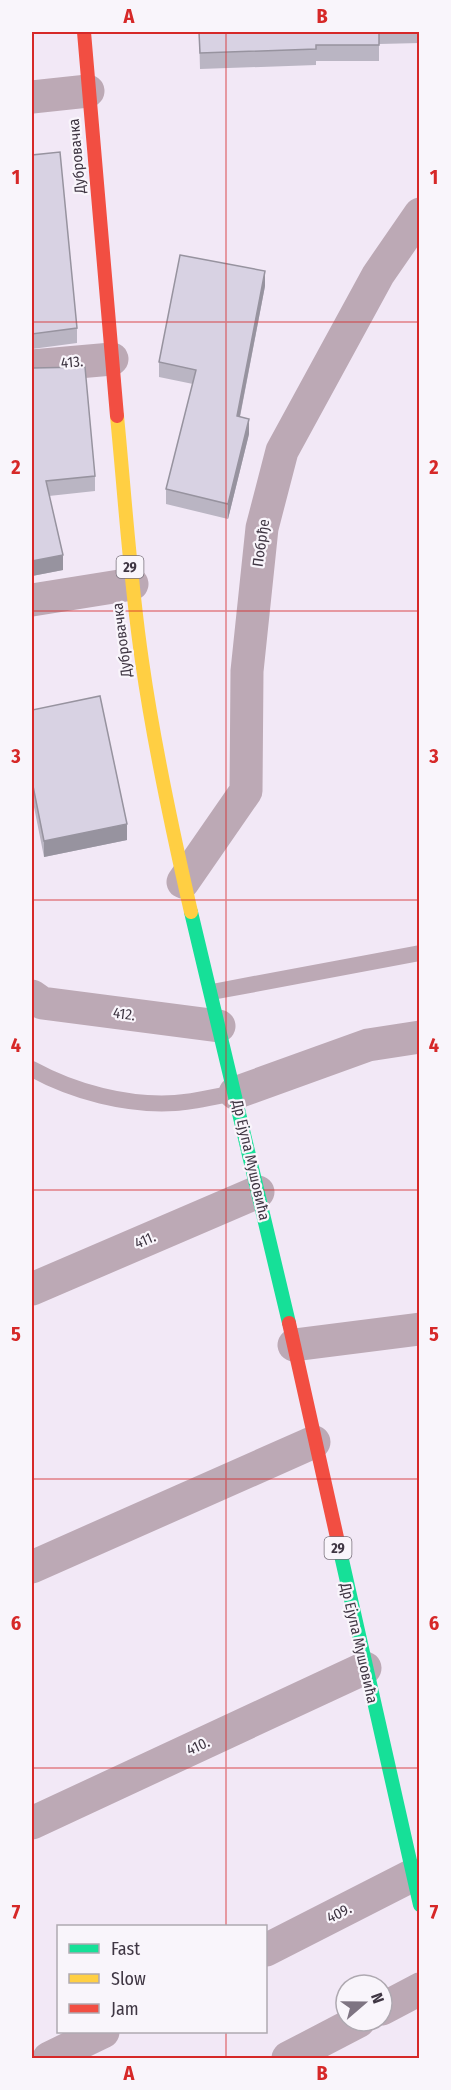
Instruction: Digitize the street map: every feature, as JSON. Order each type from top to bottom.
[{"type":"main road","name":"Дубровачка","points":[[84,32],[132,584],[143,683],[183,882],[212,992],[235,1093]]},
{"type":"main road","name":"Др Ејупа Мушовића","points":[[235,1093],[416,1890]]},
{"type":"street","points":[[32,97],[88,91]]},
{"type":"street","name":"Побрђе","points":[[183,882],[246,791],[247,671],[262,528],[282,451],[378,275],[418,219]]},
{"type":"street","name":"413.","points":[[32,366],[112,359]]},
{"type":"street","points":[[32,600],[132,584]]},
{"type":"street","name":"412.","points":[[32,996],[42,1003],[219,1026]]},
{"type":"street","name":"Др Ејупа Мушовића","points":[[235,1093],[368,1045],[420,1037]]},
{"type":"street","name":"411.","points":[[32,1289],[258,1192]]},
{"type":"street","points":[[294,1345],[420,1329]]},
{"type":"street","points":[[32,1567],[314,1442]]},
{"type":"street","name":"410.","points":[[32,1823],[365,1668]]},
{"type":"street","name":"409.","points":[[267,1950],[416,1890]]},
{"type":"street","points":[[394,2003],[420,1989]]},
{"type":"street","points":[[49,2058],[99,2033]]},
{"type":"street","points":[[288,2058],[336,2033]]},
{"type":"lane","points":[[212,992],[420,953]]},
{"type":"lane","points":[[32,1070],[51,1080],[123,1101],[176,1103],[235,1093]]},
{"type":"building","points":[[199,32],[379,32],[379,45],[316,45],[316,49],[200,53]]},
{"type":"building","points":[[60,152],[77,328],[32,334],[32,155]]},
{"type":"building","points":[[180,255],[265,271],[237,416],[249,419],[228,504],[166,489],[196,370],[159,362]]},
{"type":"building","points":[[85,367],[95,476],[46,481],[63,555],[32,561],[32,368]]},
{"type":"building","points":[[100,696],[127,824],[44,841],[32,781],[32,710]]},
{"type":"traffic: fast","points":[[191,912],[289,1323]]},
{"type":"traffic: fast","points":[[338,1542],[420,1905]]},
{"type":"traffic: slow","points":[[117,416],[142,661],[164,787],[191,912]]},
{"type":"traffic: jam","points":[[84,32],[117,416]]},
{"type":"traffic: jam","points":[[289,1323],[338,1542]]}]
